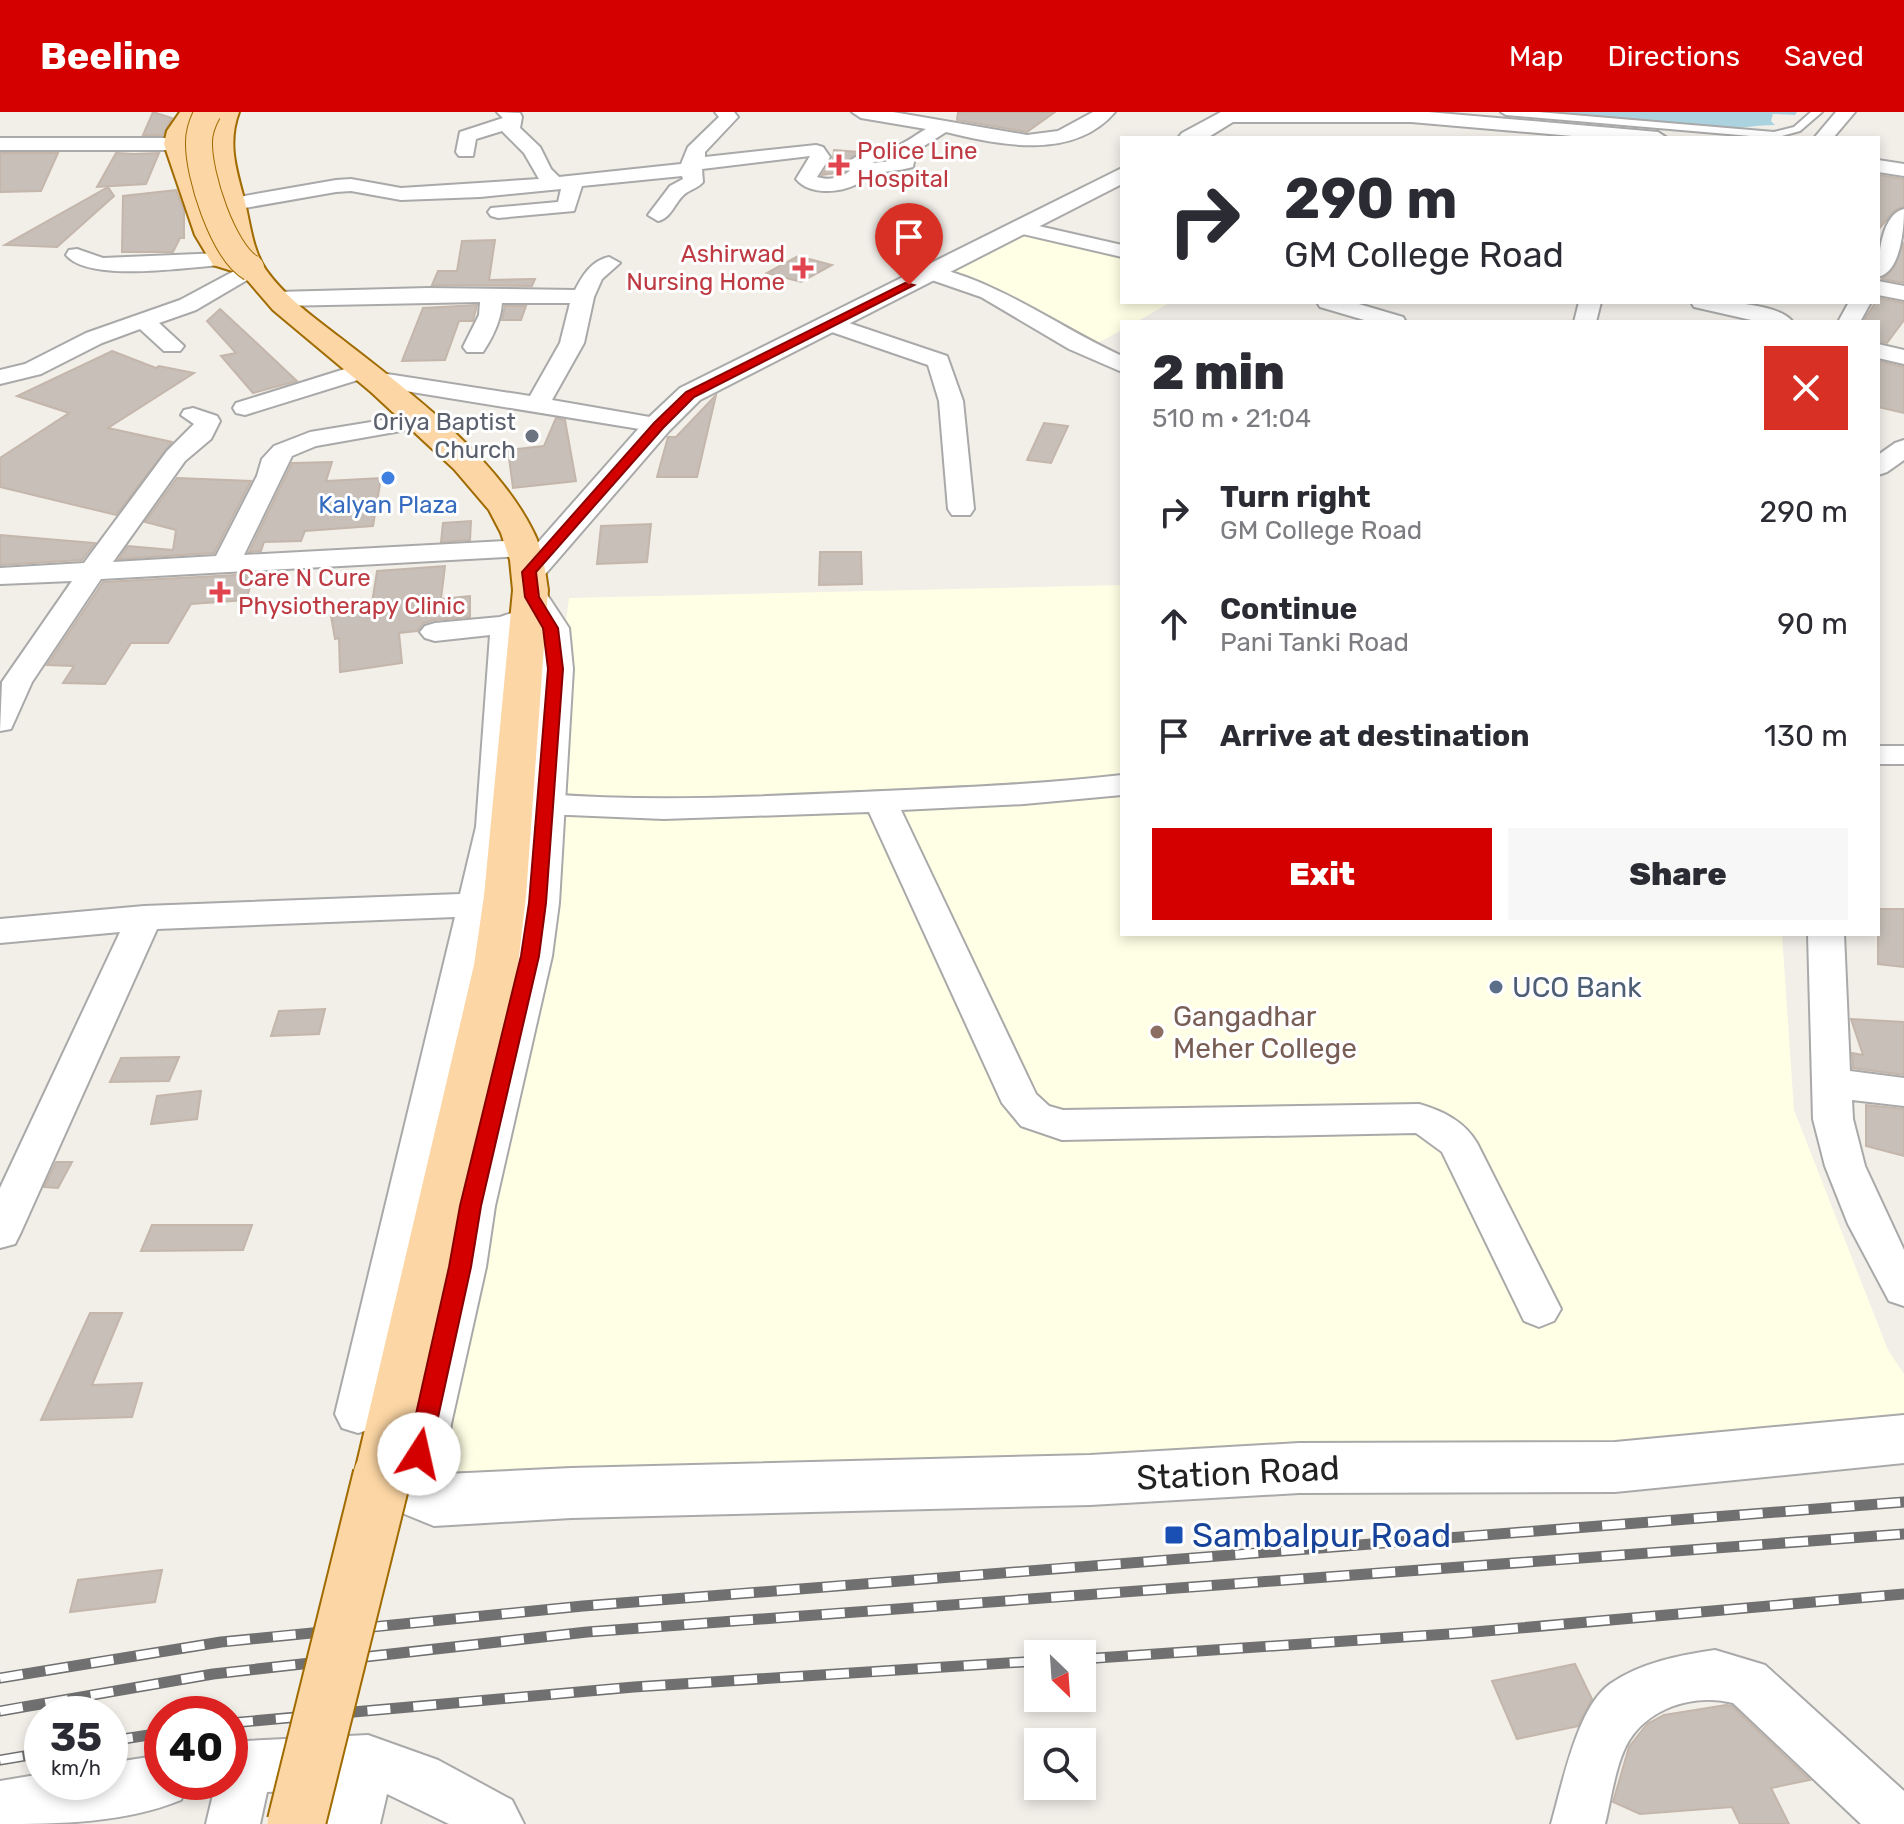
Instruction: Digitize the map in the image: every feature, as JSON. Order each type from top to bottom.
[{"type":"main road","points":[[191,112],[178,131],[176,144],[208,235],[236,264],[447,443],[505,508],[525,597],[505,896],[496,965],[382,1476],[296,1824]]},
{"type":"main road","points":[[208,112],[202,124],[198,147],[228,243],[237,259],[236,264]]},
{"type":"main road","points":[[228,112],[222,126],[220,144],[234,204],[236,264]]},
{"type":"street","points":[[658,215],[677,190],[693,182],[691,167],[695,161],[695,151],[729,117],[724,112]]},
{"type":"street","points":[[861,112],[934,120],[1019,142],[1060,138],[1106,112]]},
{"type":"street","points":[[1825,136],[1846,112]]},
{"type":"street","points":[[1310,116],[1340,136]]},
{"type":"street","points":[[1195,136],[1227,123],[1310,116],[1411,116],[1557,133],[1618,136]]},
{"type":"street","points":[[466,152],[467,136],[508,117],[510,129],[533,151],[542,171],[564,182]]},
{"type":"street","points":[[199,210],[336,186],[351,185],[401,194],[515,189],[806,150],[816,151],[820,157],[806,179],[811,183],[846,182],[855,179],[862,168],[857,164],[868,158],[908,163],[934,120]]},
{"type":"street","points":[[0,144],[220,144]]},
{"type":"street","points":[[1880,166],[1904,170]]},
{"type":"street","points":[[358,1414],[493,827],[525,597],[658,425],[690,394],[1120,176]]},
{"type":"street","points":[[483,213],[567,207],[564,182]]},
{"type":"street","points":[[401,194],[402,209],[413,214]]},
{"type":"street","points":[[1880,267],[1904,215]]},
{"type":"street","points":[[1021,228],[1120,251]]},
{"type":"street","points":[[77,255],[100,265],[236,264]]},
{"type":"street","points":[[537,406],[572,343],[583,297],[593,276],[609,263]]},
{"type":"street","points":[[0,377],[33,369],[94,338],[188,305],[236,264]]},
{"type":"street","points":[[934,273],[989,292],[1077,344],[1120,364]]},
{"type":"street","points":[[1880,288],[1904,293]]},
{"type":"street","points":[[277,299],[428,295],[583,297]]},
{"type":"street","points":[[475,347],[490,315],[491,297]]},
{"type":"street","points":[[1335,304],[1388,320]]},
{"type":"street","points":[[1711,310],[1770,320]]},
{"type":"street","points":[[144,321],[172,346]]},
{"type":"street","points":[[831,324],[939,361],[951,401],[961,509]]},
{"type":"street","points":[[1880,351],[1904,357]]},
{"type":"street","points":[[245,408],[369,375],[658,425]]},
{"type":"street","points":[[0,722],[17,682],[92,572],[176,456],[202,434],[208,421],[193,415]]},
{"type":"street","points":[[225,565],[270,476],[275,459],[283,451],[310,440],[420,421]]},
{"type":"street","points":[[1880,466],[1904,448]]},
{"type":"street","points":[[0,576],[225,565],[525,597],[551,628],[555,669],[546,791]]},
{"type":"street","points":[[435,632],[525,597]]},
{"type":"street","points":[[1880,755],[1904,755]]},
{"type":"street","points":[[546,791],[616,787],[964,786],[1120,769]]},
{"type":"street","points":[[546,791],[620,811],[986,799],[1120,785]]},
{"type":"street","name":"Station Road","points":[[546,791],[530,956],[470,1206],[460,1267],[423,1424],[415,1483],[422,1495],[434,1500],[571,1493],[1090,1480],[1299,1468],[1615,1467],[1904,1439]]},
{"type":"street","points":[[880,801],[1021,1103],[1035,1116],[1062,1125],[1419,1118],[1434,1124],[1457,1143],[1539,1309]]},
{"type":"street","points":[[0,931],[144,918],[477,905]]},
{"type":"street","points":[[0,1232],[144,918]]},
{"type":"street","points":[[1826,936],[1833,1119],[1845,1166],[1869,1224],[1904,1289]]},
{"type":"street","points":[[1831,1083],[1904,1092]]},
{"type":"street","points":[[1578,1824],[1603,1735],[1627,1702],[1674,1680],[1715,1674],[1747,1682],[1900,1824]]},
{"type":"street","points":[[353,1824],[368,1761]]},
{"type":"street","points":[[248,1767],[368,1761],[419,1779],[497,1824]]},
{"type":"street","points":[[0,1808],[144,1784]]},
{"type":"street","points":[[233,1824],[235,1800]]},
{"type":"lane","points":[[1506,112],[1774,135],[1804,126],[1817,112]]},
{"type":"shaded area","points":[[1022,231],[1120,254],[1120,304],[1168,304],[1140,320],[1120,320],[1120,331],[1092,346],[943,273]]},
{"type":"shaded area","name":"Gangadhar Meher College","points":[[1120,585],[1120,936],[1782,936],[1794,1110],[1888,1350],[1904,1374],[1904,1429],[1618,1449],[420,1485],[557,690],[569,598]]},
{"type":"water","points":[[1539,112],[1797,112],[1795,115],[1773,114],[1771,121],[1775,125],[1708,130],[1590,116],[1571,115],[1567,118]]},
{"type":"building","points":[[153,112],[172,118],[163,135],[143,135]]},
{"type":"building","points":[[958,112],[1055,112],[1027,132],[957,120]]},
{"type":"building","points":[[834,150],[860,152],[845,162],[848,169],[822,175],[833,159]]},
{"type":"building","points":[[0,153],[58,153],[41,191],[0,192]]},
{"type":"building","points":[[116,153],[159,153],[146,184],[97,187]]},
{"type":"building","points":[[1880,175],[1904,179],[1904,206],[1894,211],[1880,228]]},
{"type":"building","points":[[108,187],[114,196],[57,247],[5,245]]},
{"type":"building","points":[[176,190],[184,211],[184,238],[180,238],[173,252],[122,252],[123,196]]},
{"type":"building","points":[[495,240],[489,280],[535,279],[532,286],[432,285],[438,271],[457,271],[462,241]]},
{"type":"building","points":[[1904,242],[1904,283],[1882,279],[1894,268]]},
{"type":"building","points":[[798,256],[832,265],[801,282],[767,273]]},
{"type":"building","points":[[1880,298],[1904,303],[1904,320],[1887,343],[1880,341],[1880,320],[1864,320],[1874,304],[1880,304]]},
{"type":"building","points":[[477,305],[473,321],[459,321],[445,360],[402,361],[423,308]]},
{"type":"building","points":[[505,306],[526,306],[521,320],[502,320]]},
{"type":"building","points":[[220,309],[297,381],[253,393],[221,356],[236,353],[207,321]]},
{"type":"building","points":[[112,351],[156,368],[194,373],[108,428],[172,442],[116,515],[0,487],[0,458],[69,413],[17,396]]},
{"type":"building","points":[[1880,361],[1904,367],[1904,413],[1880,407]]},
{"type":"building","points":[[716,395],[697,477],[657,477],[668,437],[676,437]]},
{"type":"building","points":[[556,418],[565,420],[576,481],[513,488],[508,450],[544,446]]},
{"type":"building","points":[[1044,423],[1068,426],[1051,463],[1027,460]]},
{"type":"building","points":[[332,462],[326,481],[381,478],[373,526],[305,531],[301,541],[264,542],[261,551],[249,552],[292,463]]},
{"type":"building","points":[[177,478],[251,481],[214,553],[119,559],[128,546],[173,550],[176,530],[145,522]]},
{"type":"building","points":[[471,521],[470,540],[441,542],[443,523]]},
{"type":"building","points":[[651,524],[647,562],[597,564],[601,526]]},
{"type":"building","points":[[0,535],[95,543],[82,560],[0,565]]},
{"type":"building","points":[[820,552],[861,552],[862,584],[819,585]]},
{"type":"building","points":[[445,566],[441,599],[470,596],[470,617],[434,620],[424,623],[417,631],[399,633],[402,663],[340,672],[339,638],[335,639],[330,610],[372,603],[377,571]]},
{"type":"building","points":[[254,574],[246,600],[191,604],[168,643],[131,643],[105,684],[63,683],[74,666],[47,665],[103,582]]},
{"type":"building","points":[[1880,909],[1904,909],[1904,967],[1878,964]]},
{"type":"building","points":[[325,1009],[319,1034],[271,1036],[279,1011]]},
{"type":"building","points":[[1851,1019],[1904,1022],[1904,1075],[1853,1068],[1852,1053],[1863,1055]]},
{"type":"building","points":[[179,1057],[169,1081],[110,1082],[121,1058]]},
{"type":"building","points":[[201,1091],[197,1119],[151,1124],[157,1096]]},
{"type":"building","points":[[1866,1105],[1904,1109],[1904,1156],[1866,1146]]},
{"type":"building","points":[[56,1162],[72,1162],[58,1188],[44,1187]]},
{"type":"building","points":[[152,1225],[252,1225],[243,1250],[141,1251]]},
{"type":"building","points":[[90,1313],[122,1313],[92,1385],[142,1383],[132,1417],[41,1420]]},
{"type":"building","points":[[162,1570],[155,1602],[70,1612],[78,1580]]},
{"type":"building","points":[[1575,1664],[1592,1699],[1578,1726],[1517,1739],[1492,1681]]},
{"type":"building","points":[[1732,1706],[1810,1780],[1771,1788],[1789,1824],[1740,1824],[1732,1807],[1640,1814],[1613,1802],[1629,1747],[1647,1724],[1664,1715]]},
{"type":"railway","points":[[0,1678],[221,1642],[583,1606],[1904,1502]]},
{"type":"railway","points":[[0,1711],[213,1674],[587,1632],[1904,1534]]},
{"type":"railway","points":[[1096,1658],[1463,1633],[1904,1594]]},
{"type":"railway","points":[[248,1721],[634,1687],[1024,1662]]},
{"type":"railway","points":[[128,1738],[144,1736]]},
{"type":"railway","points":[[0,1760],[24,1756]]},
{"type":"place","name":"Police Line Hospital","points":[[839,165]]},
{"type":"place","name":"Ashirwad Nursing Home","points":[[803,268]]},
{"type":"place","name":"Oriya Baptist Church","points":[[532,436]]},
{"type":"place","name":"Kalyan Plaza","points":[[388,478]]},
{"type":"place","name":"Care N Cure Physiotherapy Clinic","points":[[220,592]]},
{"type":"place","name":"UCO Bank","points":[[1496,987]]},
{"type":"place","name":"Gangadhar Meher College","points":[[1157,1032]]},
{"type":"place","name":"Sambalpur Road","points":[[1174,1535]]},
{"type":"route","points":[[419,1454],[423,1424],[460,1267],[470,1206],[530,956],[538,903],[555,669],[551,628],[532,597],[529,572],[658,425],[690,394],[909,285]]}]
